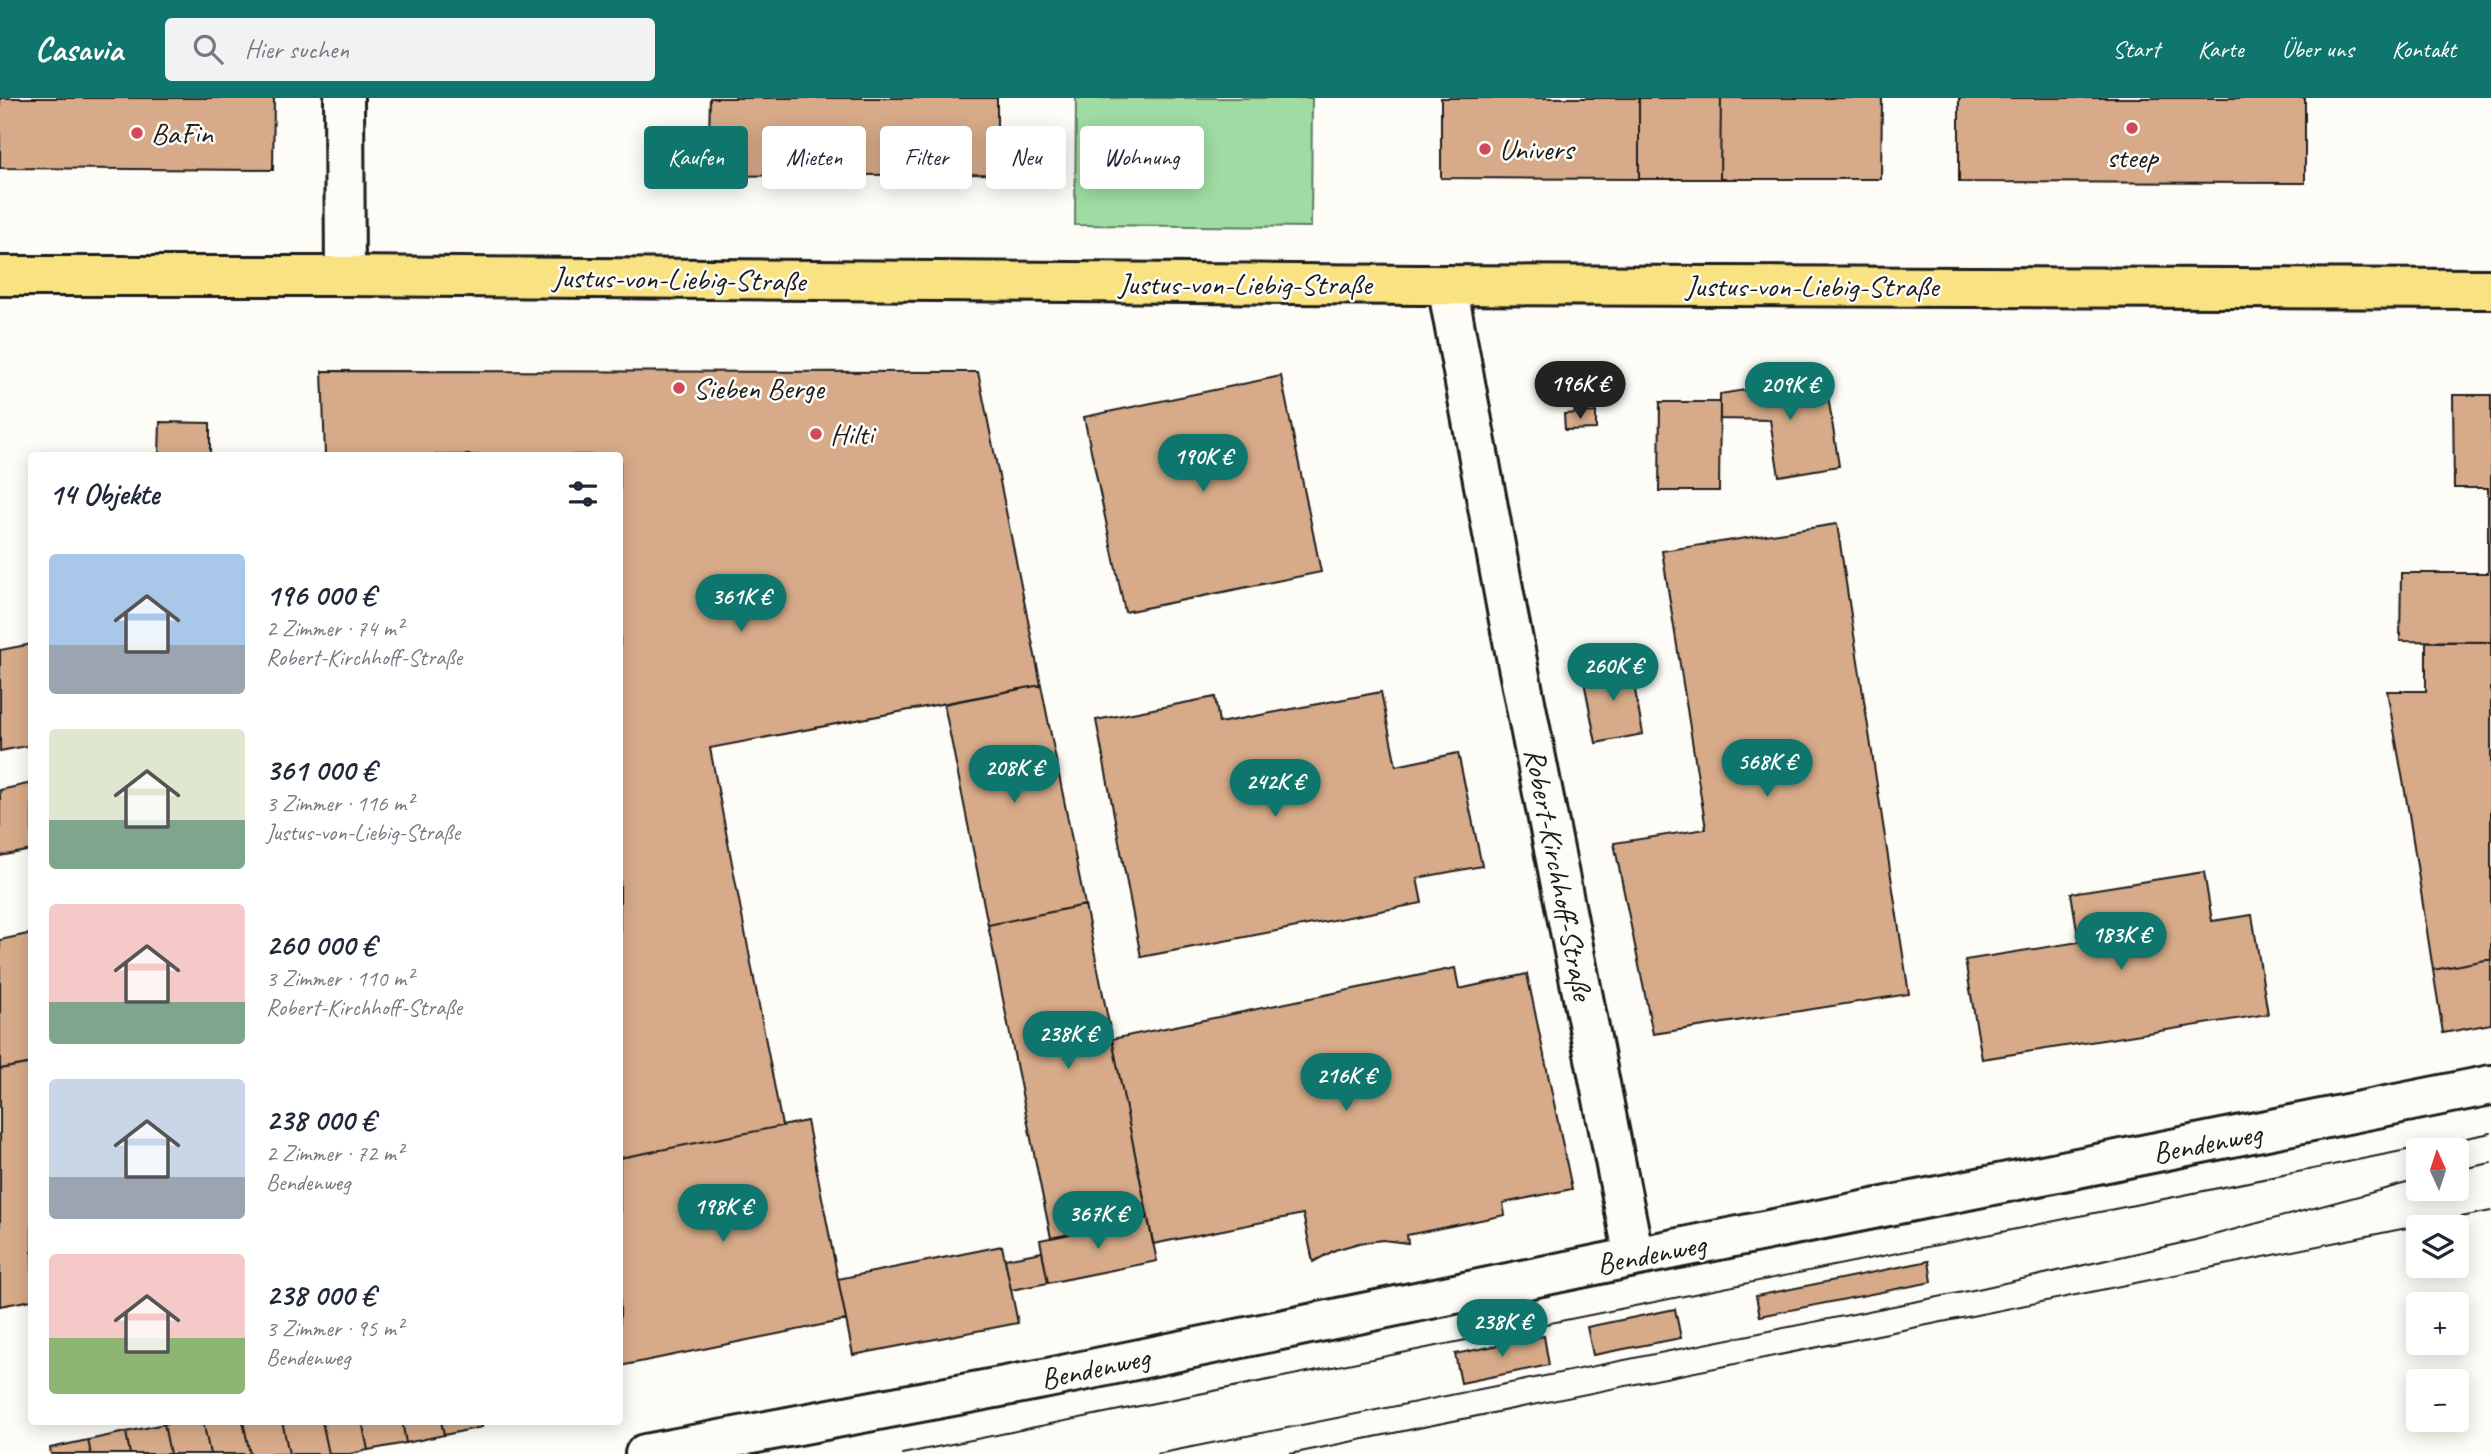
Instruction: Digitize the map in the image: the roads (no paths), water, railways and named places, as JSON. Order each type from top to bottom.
[{"type":"main road","name":"Justus-von-Liebig-Straße","points":[[0,276],[2491,289]]},
{"type":"street","points":[[344,98],[345,276]]},
{"type":"street","name":"Robert-Kirchhoff-Straße","points":[[1447,285],[1507,610],[1634,1256]]},
{"type":"street","name":"Bendenweg","points":[[645,1454],[1036,1381],[1634,1256],[2491,1086]]},
{"type":"tram line","points":[[902,1454],[2491,1133]]},
{"type":"tram line","points":[[2469,1168],[2491,1163]]},
{"type":"tram line","points":[[1157,1454],[1978,1289],[2195,1240],[2406,1183]]},
{"type":"tram line","points":[[1290,1454],[2491,1211]]},
{"type":"place","name":"steep","points":[[2132,128]]},
{"type":"place","name":"BaFin","points":[[137,133]]},
{"type":"place","name":"Univers","points":[[1485,149]]},
{"type":"place","name":"Sieben Berge","points":[[679,388]]},
{"type":"place","name":"Hilti","points":[[816,434]]}]
